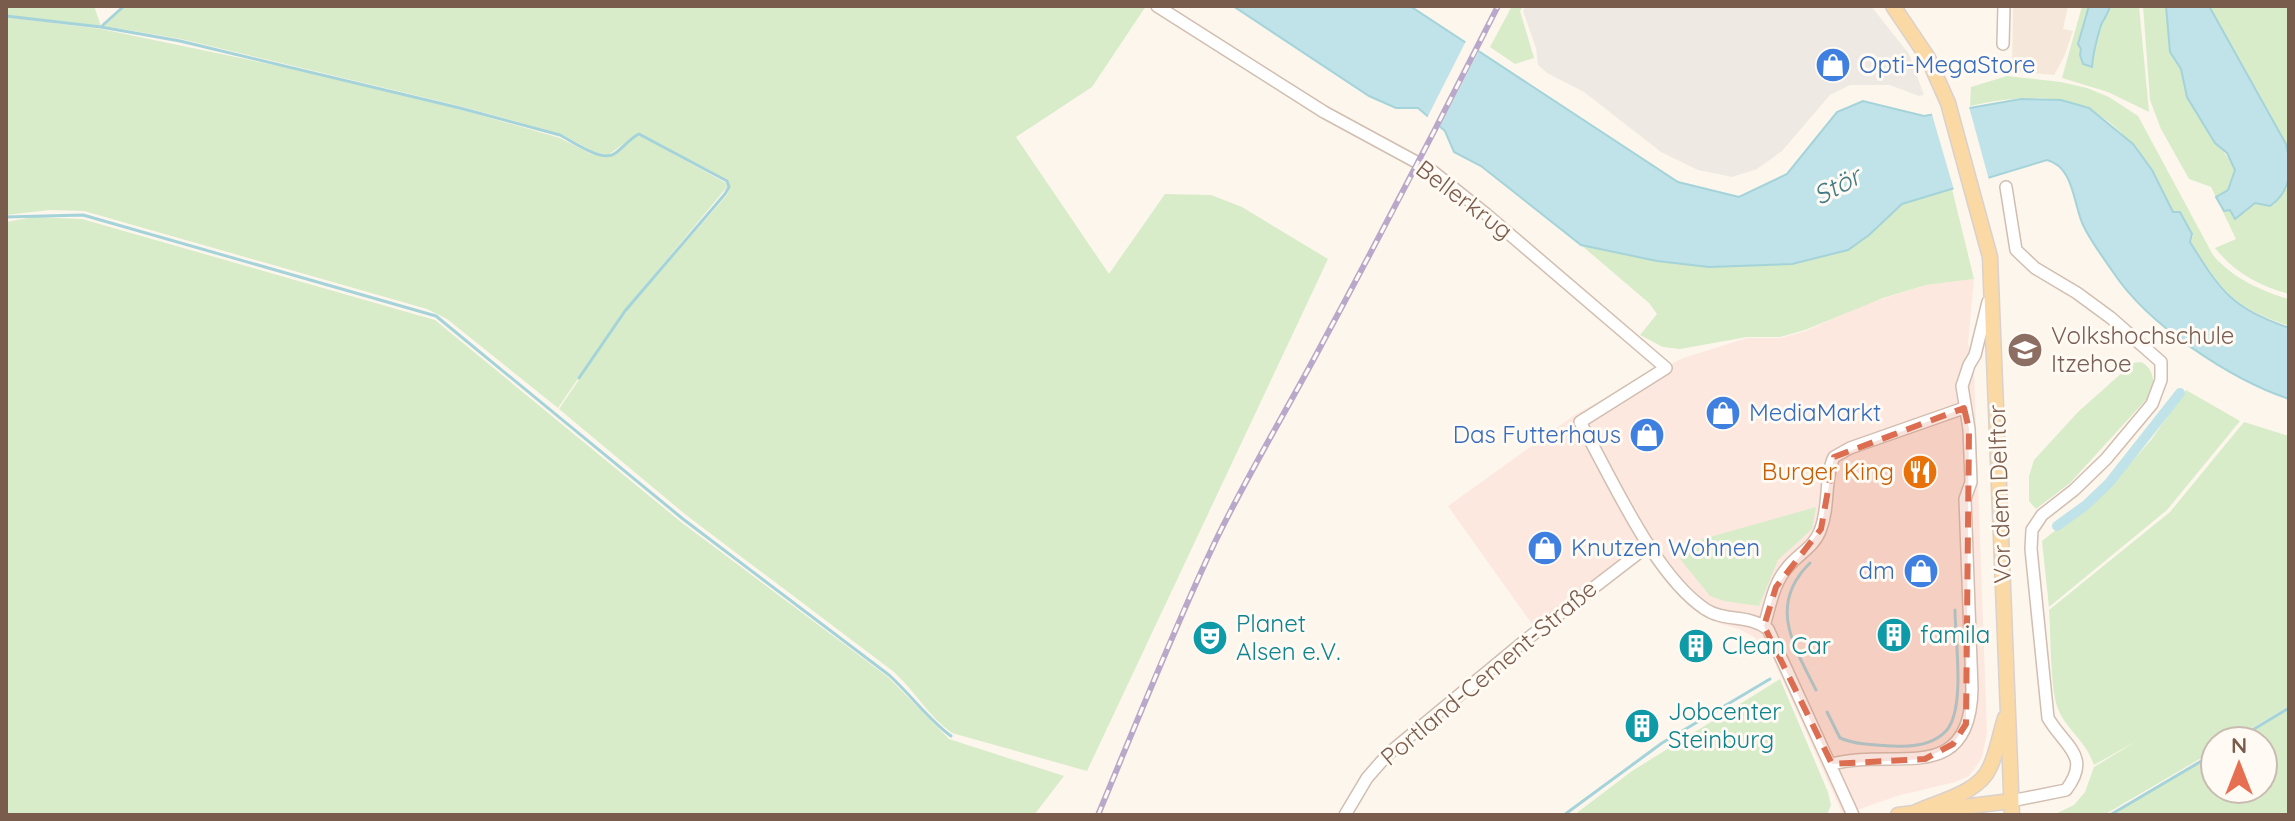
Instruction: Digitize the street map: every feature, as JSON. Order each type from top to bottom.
[{"type":"main road","name":"Vor dem Delftor","points":[[1893,6],[1928,58],[1948,103],[1987,244],[1992,281],[2012,808]]},
{"type":"main road","points":[[1916,812],[1975,786],[1985,777],[2008,706]]},
{"type":"main road","points":[[1898,815],[2012,808]]},
{"type":"main road","points":[[1916,812],[1972,815]]},
{"type":"street","name":"Bellerkrug","points":[[1157,6],[1324,112],[1431,170],[1666,368],[1580,422],[1649,545]]},
{"type":"street","points":[[2003,44],[2004,6]]},
{"type":"street","points":[[2006,187],[2016,250],[2035,268],[2111,318],[2161,362],[2161,380],[2152,404],[2106,459],[2042,515],[2032,530],[2031,549],[2048,718],[2057,734],[2076,754],[2079,765],[2076,777],[2066,790],[2012,808]]},
{"type":"street","points":[[1832,764],[1852,759],[1925,759],[1953,744],[1966,724],[1972,689],[1965,499],[1971,482],[1969,429],[1962,386],[1981,334],[1992,281]]},
{"type":"street","points":[[1764,626],[1782,574],[1817,538],[1821,529],[1834,457],[1850,448],[1964,408]]},
{"type":"street","points":[[1649,545],[1673,578],[1707,611],[1753,620],[1770,633],[1853,815]]},
{"type":"street","name":"Portland-Cement-Straße","points":[[1345,815],[1367,778],[1388,754],[1527,639],[1649,545]]},
{"type":"highlighted area","points":[[1964,408],[1969,429],[1966,724],[1953,744],[1925,759],[1832,764],[1764,626],[1776,587],[1821,529],[1834,457]]},
{"type":"shaded area","points":[[1526,6],[1871,6],[1909,54],[1924,95],[1890,85],[1850,85],[1830,95],[1782,151],[1757,169],[1732,177],[1698,170],[1661,152],[1584,92],[1538,65],[1536,48],[1523,11]]},
{"type":"shaded area","points":[[2013,6],[2068,6],[2063,29],[2073,31],[2054,75],[2012,71]]},
{"type":"shaded area","points":[[1974,279],[1968,344],[1974,370],[1987,733],[1982,758],[1969,776],[1843,815],[1770,652],[1754,637],[1721,624],[1695,606],[1643,542],[1534,627],[1448,506],[1576,414],[1683,358],[1747,338],[1780,338],[1806,331],[1866,304],[1926,285]]},
{"type":"green space","points":[[6,6],[94,6],[101,26],[6,15]]},
{"type":"green space","points":[[125,6],[1146,6],[1092,87],[1016,137],[1109,274],[1165,194],[1211,195],[1242,207],[1328,259],[1087,771],[952,733],[894,672],[686,515],[559,409],[625,312],[727,195],[730,187],[728,180],[639,133],[608,155],[592,151],[561,134],[460,106],[181,39],[104,26]]},
{"type":"green space","points":[[1512,6],[1523,6],[1520,11],[1534,58],[1515,64],[1490,47]]},
{"type":"green space","points":[[2082,6],[2089,6],[2078,44],[2092,66],[2098,34],[2110,6],[2139,6],[2149,112],[2108,92],[2062,78]]},
{"type":"green space","points":[[2143,6],[2166,6],[2170,52],[2181,69],[2187,97],[2234,167],[2230,204],[2235,219],[2255,203],[2278,200],[2289,185],[2289,294],[2248,277],[2215,248],[2236,239],[2211,187],[2189,179],[2161,129],[2150,100]]},
{"type":"green space","points":[[2209,6],[2289,6],[2289,156],[2268,111]]},
{"type":"green space","points":[[6,17],[101,29],[288,68],[459,109],[560,138],[591,154],[615,155],[639,135],[726,183],[727,187],[624,311],[558,408],[447,319],[427,309],[84,211],[50,210],[6,215]]},
{"type":"green space","points":[[2007,76],[2087,88],[2109,97],[2138,116],[2213,255],[2248,283],[2289,299],[2289,326],[2269,319],[2230,295],[2191,242],[2193,235],[2180,211],[2173,211],[2137,150],[2117,129],[2095,113],[2070,103],[2042,98],[2009,99],[1970,106],[1971,87]]},
{"type":"green space","points":[[1952,189],[1974,279],[1926,285],[1780,337],[1747,337],[1680,349],[1663,347],[1640,335],[1657,314],[1649,303],[1581,245],[1657,261],[1709,267],[1792,264],[1848,250],[1902,205]]},
{"type":"green space","points":[[34,217],[82,219],[435,320],[681,522],[888,677],[949,739],[1064,776],[1034,815],[6,815],[6,222]]},
{"type":"green space","points":[[2141,362],[2150,371],[2154,391],[2070,483],[2036,509],[2029,501],[2029,476],[2034,460],[2078,412],[2133,363]]},
{"type":"green space","points":[[2186,390],[2240,421],[2167,510],[2049,607],[2042,541],[2108,489],[2151,440]]},
{"type":"green space","points":[[2244,422],[2289,436],[2289,706],[2257,725],[2199,725],[2199,759],[2104,815],[2053,815],[2074,805],[2085,792],[2094,767],[2140,739],[2094,765],[2057,706],[2049,610],[2170,512]]},
{"type":"green space","points":[[1816,507],[1812,529],[1778,560],[1759,606],[1710,596],[1680,559],[1699,540]]},
{"type":"green space","points":[[1780,679],[1828,792],[1831,805],[1827,815],[1574,815],[1632,771]]},
{"type":"green space","points":[[2289,709],[2289,815],[2112,815],[2199,763],[2199,805],[2279,805],[2279,725],[2262,725]]},
{"type":"water","name":"Stör","points":[[1233,6],[1410,6],[1678,182],[1739,197],[1787,174],[1837,112],[1863,101],[1924,116],[2021,99],[2061,100],[2089,108],[2133,144],[2152,170],[2173,212],[2180,212],[2192,234],[2190,242],[2220,286],[2254,313],[2289,328],[2289,399],[2217,364],[2147,311],[2128,292],[2090,237],[2063,170],[2047,160],[1902,204],[1848,250],[1792,264],[1709,267],[1657,261],[1581,245],[1481,166],[1454,152],[1445,131],[1418,108],[1396,108],[1369,96]]},
{"type":"water","points":[[2089,6],[2110,6],[2102,23],[2092,67],[2083,64],[2078,44]]},
{"type":"water","points":[[2166,6],[2209,6],[2286,144],[2289,162],[2286,186],[2270,206],[2255,203],[2235,219],[2230,210],[2224,211],[2216,197],[2228,190],[2235,170],[2227,153],[2215,143],[2187,97],[2181,69],[2170,52]]},
{"type":"pier","points":[[1467,39],[1480,48],[1438,130],[1426,120]]},
{"type":"pier","points":[[1968,103],[1989,180],[1954,190],[1931,111]]},
{"type":"waterway","points":[[103,25],[124,6]]},
{"type":"waterway","points":[[6,16],[101,27],[180,41],[560,135],[602,155],[614,154],[639,134],[727,181],[729,187],[725,194],[625,311],[579,378]]},
{"type":"waterway","points":[[6,217],[83,215],[436,316],[683,519],[889,675],[951,736]]},
{"type":"waterway","points":[[2057,526],[2109,483],[2180,393]]},
{"type":"waterway","points":[[1810,563],[1797,579],[1787,610],[1793,642],[1816,690]]},
{"type":"waterway","points":[[1827,712],[1840,738],[1853,742],[1908,746],[1941,736],[1952,721],[1958,691],[1955,610]]},
{"type":"waterway","points":[[1564,815],[1662,743],[1770,679]]},
{"type":"waterway","points":[[2261,725],[2289,708]]},
{"type":"waterway","points":[[2110,815],[2199,762]]},
{"type":"railway","points":[[1098,815],[1215,542],[1498,6]]},
{"type":"place","name":"Opti-MegaStore","points":[[1833,65]]},
{"type":"place","name":"Volkshochschule Itzehoe","points":[[2025,350]]},
{"type":"place","name":"MediaMarkt","points":[[1723,413]]},
{"type":"place","name":"Das Futterhaus","points":[[1647,435]]},
{"type":"place","name":"Burger King","points":[[1920,472]]},
{"type":"place","name":"Knutzen Wohnen","points":[[1545,548]]},
{"type":"place","name":"dm","points":[[1921,571]]},
{"type":"place","name":"famila","points":[[1894,635]]},
{"type":"place","name":"Planet Alsen e.V.","points":[[1210,638]]},
{"type":"place","name":"Clean Car","points":[[1696,646]]},
{"type":"place","name":"Jobcenter Steinburg","points":[[1642,726]]}]
